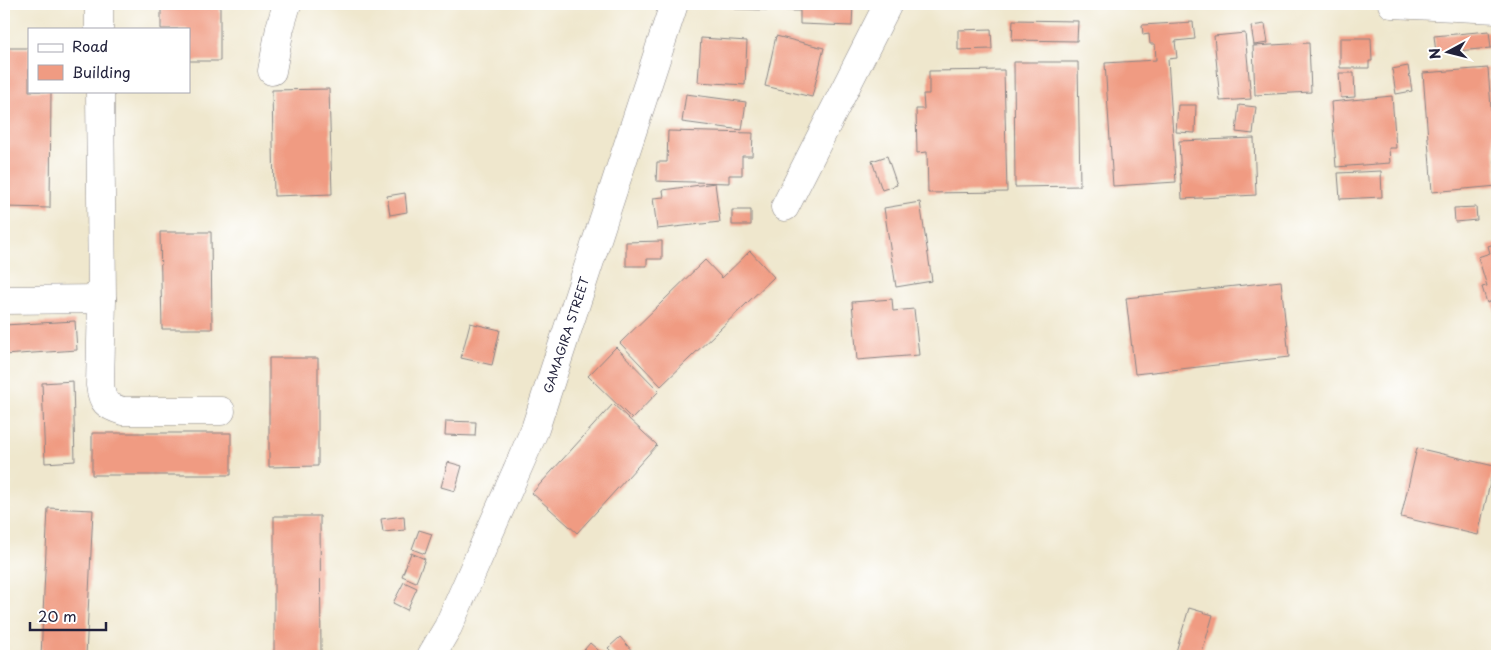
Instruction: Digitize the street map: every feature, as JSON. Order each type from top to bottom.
[{"type":"street","points":[[99,4],[99,28]]},
{"type":"street","points":[[272,71],[280,28],[287,4]]},
{"type":"street","name":"GAMAGIRA STREET","points":[[431,656],[448,627],[535,429],[674,4]]},
{"type":"street","points":[[785,207],[888,4]]},
{"type":"street","points":[[1392,4],[1497,8]]},
{"type":"street","points":[[100,92],[102,299],[100,385],[102,397],[109,407],[123,411],[221,411]]},
{"type":"street","points":[[4,300],[102,299]]},
{"type":"building","points":[[161,4],[220,4],[220,61],[190,61],[190,28],[161,28]]},
{"type":"building","points":[[735,4],[853,4],[852,26],[800,24],[800,11],[735,9]]},
{"type":"building","points":[[1013,20],[1078,21],[1077,41],[1012,40]]},
{"type":"building","points":[[1193,22],[1195,39],[1175,41],[1177,58],[1168,59],[1176,182],[1113,186],[1105,63],[1156,60],[1155,44],[1150,44],[1149,34],[1143,35],[1142,25]]},
{"type":"building","points":[[1265,24],[1268,43],[1254,45],[1251,26]]},
{"type":"building","points":[[991,29],[992,49],[958,50],[958,30]]},
{"type":"building","points":[[1489,31],[1491,48],[1436,53],[1434,36]]},
{"type":"building","points":[[1245,33],[1251,99],[1220,101],[1214,36]]},
{"type":"building","points":[[776,36],[824,48],[812,97],[765,86]]},
{"type":"building","points":[[701,38],[747,41],[745,85],[698,82]]},
{"type":"building","points":[[1340,38],[1371,38],[1372,61],[1369,61],[1369,68],[1340,68]]},
{"type":"building","points":[[1309,43],[1311,92],[1255,95],[1253,46]]},
{"type":"building","points":[[4,48],[28,48],[28,92],[51,92],[50,208],[4,207]]},
{"type":"building","points":[[1014,62],[1078,62],[1080,186],[1015,187]]},
{"type":"building","points":[[1408,66],[1412,91],[1396,94],[1392,69]]},
{"type":"building","points":[[1488,68],[1497,186],[1432,192],[1423,73]]},
{"type":"building","points":[[1004,70],[1007,192],[928,193],[927,152],[917,153],[916,109],[924,109],[923,94],[929,94],[929,71]]},
{"type":"building","points":[[1339,73],[1354,73],[1355,97],[1341,98]]},
{"type":"building","points":[[329,89],[332,194],[274,196],[272,90]]},
{"type":"building","points":[[686,94],[746,102],[742,130],[682,122]]},
{"type":"building","points":[[1392,96],[1396,148],[1389,148],[1390,163],[1336,167],[1331,102]]},
{"type":"building","points":[[1178,105],[1196,105],[1195,133],[1176,132]]},
{"type":"building","points":[[1239,105],[1256,107],[1253,134],[1236,132]]},
{"type":"building","points":[[668,131],[753,133],[752,156],[742,156],[742,175],[729,175],[729,183],[656,181],[657,162],[667,162]]},
{"type":"building","points":[[1254,138],[1256,195],[1182,199],[1179,141]]},
{"type":"building","points":[[887,156],[897,185],[882,190],[872,161]]},
{"type":"building","points":[[1381,171],[1382,197],[1340,199],[1338,173]]},
{"type":"building","points":[[715,183],[720,222],[657,229],[653,198],[664,197],[663,190]]},
{"type":"building","points":[[405,193],[407,212],[390,215],[387,196]]},
{"type":"building","points":[[920,202],[932,281],[896,287],[884,208]]},
{"type":"building","points":[[1476,207],[1477,220],[1455,222],[1454,208]]},
{"type":"building","points":[[732,210],[751,210],[751,225],[732,225]]},
{"type":"building","points":[[160,232],[211,232],[212,329],[162,329]]},
{"type":"building","points":[[662,241],[662,259],[647,259],[647,266],[626,266],[626,242]]},
{"type":"building","points":[[1497,243],[1497,318],[1492,301],[1487,303],[1482,287],[1487,286],[1478,257],[1490,253],[1488,246]]},
{"type":"building","points":[[750,251],[774,277],[661,386],[620,343],[705,260],[722,278]]},
{"type":"building","points":[[1281,281],[1289,357],[1135,374],[1126,298]]},
{"type":"building","points":[[892,299],[893,311],[914,309],[919,355],[857,360],[852,302]]},
{"type":"building","points":[[75,321],[77,350],[4,355],[4,325]]},
{"type":"building","points":[[470,323],[500,330],[492,365],[461,358]]},
{"type":"building","points":[[616,347],[659,391],[632,419],[588,376]]},
{"type":"building","points":[[269,358],[318,358],[318,466],[269,467]]},
{"type":"building","points":[[73,381],[75,461],[45,463],[42,383]]},
{"type":"building","points":[[613,404],[657,445],[577,533],[532,493]]},
{"type":"building","points":[[446,421],[476,422],[475,436],[445,435]]},
{"type":"building","points":[[92,433],[231,433],[231,475],[92,475]]},
{"type":"building","points":[[1417,448],[1494,466],[1478,535],[1401,517]]},
{"type":"building","points":[[448,462],[462,466],[455,491],[441,487]]},
{"type":"building","points":[[48,508],[93,510],[86,656],[41,656]]},
{"type":"building","points":[[274,516],[320,516],[321,656],[274,656]]},
{"type":"building","points":[[404,516],[405,530],[383,532],[381,519]]},
{"type":"building","points":[[419,530],[432,534],[425,554],[412,549]]},
{"type":"building","points":[[411,553],[425,559],[416,582],[402,576]]},
{"type":"building","points":[[404,582],[417,588],[407,610],[393,603]]},
{"type":"building","points":[[1189,608],[1213,615],[1201,656],[1175,655]]},
{"type":"building","points":[[620,637],[633,652],[628,656],[616,656],[608,648]]},
{"type":"building","points":[[590,643],[605,656],[579,656]]}]
